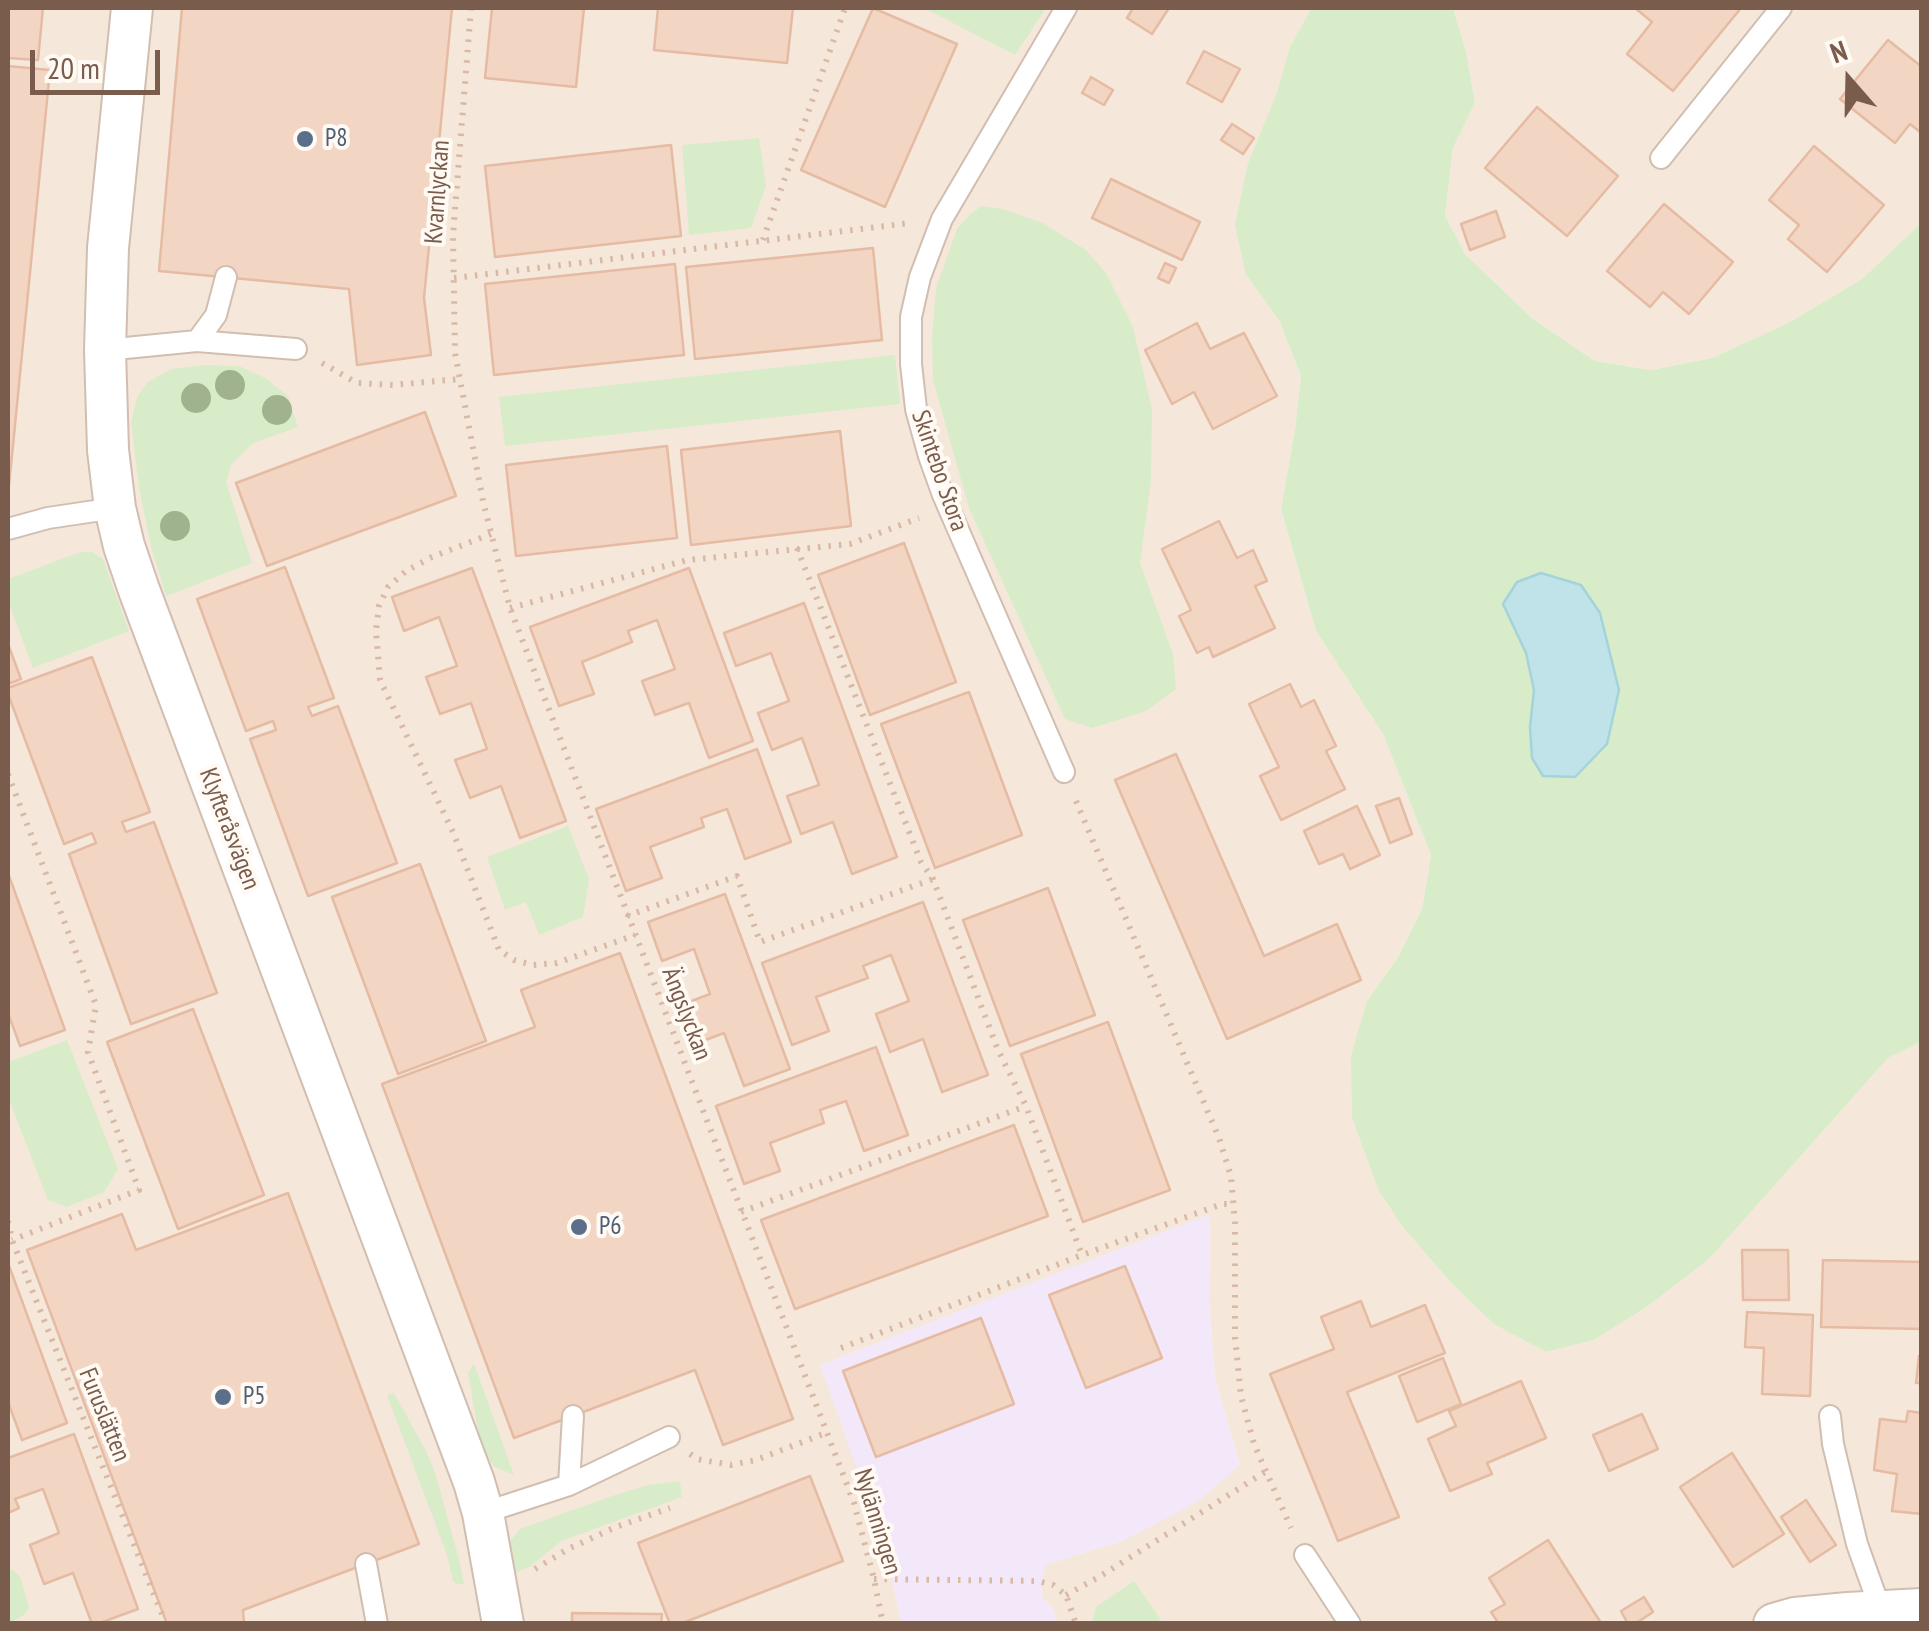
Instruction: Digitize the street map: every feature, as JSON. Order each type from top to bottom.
[{"type":"street","name":"Klyfteråsvägen","points":[[132,8],[108,248],[108,450],[115,508],[139,590],[456,1434],[482,1513],[500,1606]]},
{"type":"street","points":[[1774,1624],[1794,1618],[1922,1608]]},
{"type":"lane","name":"Skintebo Stora","points":[[1064,772],[928,456],[916,408],[911,317],[920,277],[942,219],[1066,8]]},
{"type":"lane","points":[[1662,158],[1780,8]]},
{"type":"lane","points":[[197,342],[216,315],[226,278]]},
{"type":"lane","points":[[106,350],[197,342],[296,348]]},
{"type":"lane","points":[[8,529],[48,518],[115,508]]},
{"type":"lane","points":[[570,1485],[573,1416]]},
{"type":"lane","points":[[1830,1416],[1857,1544],[1881,1612]]},
{"type":"lane","points":[[482,1513],[570,1485],[669,1437]]},
{"type":"lane","points":[[1305,1555],[1350,1624]]},
{"type":"lane","points":[[366,1564],[377,1624]]},
{"type":"path","name":"Kvarnlyckan","points":[[472,8],[454,235],[455,352],[491,534]]},
{"type":"path","points":[[763,240],[845,8]]},
{"type":"path","points":[[454,278],[942,219]]},
{"type":"path","points":[[296,348],[357,384],[460,379]]},
{"type":"path","points":[[510,608],[687,560],[850,544],[948,508]]},
{"type":"path","points":[[491,534],[432,557],[406,571],[388,587],[378,606],[380,680],[453,832],[499,950],[514,960],[533,965],[556,963],[635,935]]},
{"type":"path","name":"Ängslyckan","points":[[491,534],[510,608],[826,1433]]},
{"type":"path","points":[[797,548],[921,862],[933,879],[998,1050],[1026,1106],[1082,1255]]},
{"type":"path","points":[[1064,772],[1219,1138],[1231,1176],[1241,1396],[1265,1472],[1305,1555]]},
{"type":"path","points":[[8,774],[96,1005],[88,1052],[138,1190],[12,1240]]},
{"type":"path","points":[[628,916],[737,876],[760,942],[933,879]]},
{"type":"path","points":[[742,1212],[1026,1106]]},
{"type":"path","points":[[842,1348],[1082,1255],[1222,1204],[1234,1204]]},
{"type":"path","name":"Furuslätten","points":[[8,1221],[12,1240],[163,1624]]},
{"type":"path","points":[[669,1437],[697,1458],[730,1465],[756,1460],[826,1433]]},
{"type":"path","name":"Nylänningen","points":[[826,1433],[854,1504],[883,1624]]},
{"type":"path","points":[[1066,1595],[1265,1472]]},
{"type":"path","points":[[500,1606],[545,1564],[568,1549],[670,1508]]},
{"type":"path","points":[[874,1580],[1038,1581],[1053,1585],[1066,1595],[1076,1624]]},
{"type":"shaded area","points":[[8,8],[1311,8],[1290,47],[1277,94],[1248,163],[1246,275],[1279,320],[1301,376],[1281,509],[1316,631],[1383,734],[1431,855],[1422,909],[1398,957],[1367,1001],[1405,1230],[1495,1325],[1546,1352],[1594,1340],[1647,1307],[1709,1259],[1888,1058],[1921,1042],[1921,1623],[1058,1623],[1052,1607],[1041,1597],[1044,1565],[1125,1540],[1240,1465],[1215,1379],[1209,1302],[1210,1215],[821,1365],[888,1556],[901,1623],[8,1624]]},
{"type":"shaded area","points":[[1453,8],[1921,8],[1921,223],[1862,279],[1788,323],[1712,358],[1651,370],[1595,361],[1533,319],[1465,254],[1445,215],[1453,148],[1475,103]]},
{"type":"shaded area","points":[[1210,1214],[1209,1302],[1215,1379],[1240,1465],[1197,1502],[1125,1540],[1045,1565],[1041,1597],[1052,1607],[1058,1623],[901,1623],[888,1556],[820,1365]]},
{"type":"green space","points":[[924,8],[1046,8],[1015,55]]},
{"type":"green space","points":[[1311,8],[1453,8],[1475,103],[1453,148],[1445,215],[1465,254],[1533,319],[1595,361],[1651,370],[1712,358],[1788,323],[1862,279],[1921,223],[1921,1042],[1888,1058],[1709,1259],[1647,1307],[1594,1340],[1546,1352],[1495,1325],[1405,1230],[1378,1189],[1352,1117],[1351,1056],[1367,1001],[1398,957],[1422,909],[1431,855],[1383,734],[1316,631],[1281,509],[1301,376],[1279,320],[1246,275],[1235,225],[1248,163],[1276,95],[1290,47]],"holes":[[[1581,585],[1600,613],[1619,690],[1530,727],[1534,690],[1526,653],[1503,604]]]},
{"type":"green space","points":[[759,138],[766,186],[751,228],[689,235],[682,145]]},
{"type":"green space","points":[[982,206],[1043,223],[1086,250],[1106,273],[1133,327],[1152,410],[1151,481],[1140,563],[1173,654],[1176,689],[1146,711],[1092,728],[1065,719],[969,508],[933,380],[936,288],[957,229]]},
{"type":"green space","points":[[895,355],[900,404],[505,446],[499,397]]},
{"type":"green space","points":[[239,366],[265,378],[288,396],[298,427],[253,443],[231,465],[226,482],[252,563],[166,596],[139,488],[131,423],[137,397],[148,382],[171,369]]},
{"type":"green space","points":[[80,552],[92,552],[103,559],[129,631],[33,668],[8,601],[8,579]]},
{"type":"green space","points":[[568,826],[589,879],[583,917],[539,935],[526,902],[505,910],[487,857]]},
{"type":"green space","points":[[67,1040],[118,1169],[104,1192],[67,1207],[48,1200],[8,1097],[8,1062]]},
{"type":"green space","points":[[474,1364],[514,1475],[493,1466],[479,1437],[468,1372]]},
{"type":"green space","points":[[394,1393],[434,1469],[464,1584],[453,1581],[446,1552],[387,1395]]},
{"type":"green space","points":[[680,1481],[682,1497],[561,1541],[531,1566],[512,1574],[509,1543],[520,1529],[648,1485]]},
{"type":"green space","points":[[8,1569],[20,1576],[29,1608],[8,1624]]},
{"type":"green space","points":[[1134,1581],[1163,1623],[1092,1623],[1096,1607]]},
{"type":"water","points":[[1541,573],[1581,585],[1600,613],[1619,690],[1607,744],[1575,777],[1543,776],[1532,758],[1534,690],[1526,653],[1503,604],[1517,582]]},
{"type":"building","points":[[8,8],[43,8],[38,60],[8,58]]},
{"type":"building","name":"P8","points":[[182,8],[452,8],[424,298],[431,355],[357,365],[349,289],[159,271]]},
{"type":"building","points":[[492,8],[584,8],[576,87],[485,78]]},
{"type":"building","points":[[658,8],[793,8],[787,63],[654,50]]},
{"type":"building","points":[[873,8],[957,44],[885,207],[801,170]]},
{"type":"building","points":[[1133,8],[1169,8],[1152,34],[1127,18]]},
{"type":"building","points":[[1635,8],[1741,8],[1673,91],[1627,54],[1652,22]]},
{"type":"building","points":[[1888,40],[1922,67],[1922,130],[1910,124],[1895,143],[1840,99]]},
{"type":"building","points":[[1204,51],[1240,69],[1222,102],[1187,83]]},
{"type":"building","points":[[8,66],[50,70],[9,486],[8,485]]},
{"type":"building","points":[[1091,77],[1113,90],[1104,105],[1082,93]]},
{"type":"building","points":[[1537,107],[1618,176],[1567,236],[1485,168]]},
{"type":"building","points":[[1232,124],[1254,138],[1243,154],[1221,140]]},
{"type":"building","points":[[671,145],[681,236],[495,257],[485,166]]},
{"type":"building","points":[[1814,146],[1884,205],[1827,272],[1788,239],[1799,225],[1769,200]]},
{"type":"building","points":[[1111,179],[1200,222],[1182,260],[1092,218]]},
{"type":"building","points":[[1664,204],[1733,262],[1689,314],[1663,292],[1650,307],[1607,271]]},
{"type":"building","points":[[1496,211],[1505,237],[1470,250],[1461,224]]},
{"type":"building","points":[[873,248],[882,340],[695,359],[686,267]]},
{"type":"building","points":[[1165,263],[1176,268],[1169,283],[1158,278]]},
{"type":"building","points":[[675,264],[684,355],[494,375],[485,284]]},
{"type":"building","points":[[1197,323],[1210,349],[1244,333],[1277,396],[1213,429],[1194,392],[1172,404],[1145,350]]},
{"type":"building","points":[[425,412],[456,496],[267,566],[236,483]]},
{"type":"building","points":[[840,431],[851,526],[691,545],[681,450]]},
{"type":"building","points":[[667,446],[677,538],[516,556],[506,465]]},
{"type":"building","points":[[1219,521],[1237,558],[1253,550],[1267,581],[1255,586],[1275,628],[1213,657],[1209,647],[1197,653],[1179,616],[1191,610],[1162,549]]},
{"type":"building","points":[[904,543],[956,682],[870,715],[818,575]]},
{"type":"building","points":[[285,567],[334,698],[308,707],[312,716],[338,706],[397,863],[308,896],[250,739],[276,730],[273,721],[246,731],[197,599]]},
{"type":"building","points":[[472,568],[566,821],[520,838],[501,786],[470,798],[455,760],[487,749],[471,703],[440,714],[426,677],[457,666],[439,617],[404,631],[392,597]]},
{"type":"building","points":[[689,568],[753,741],[709,758],[689,703],[655,715],[642,681],[675,669],[657,620],[628,631],[632,642],[582,662],[594,694],[559,706],[530,627]]},
{"type":"building","points":[[804,603],[897,857],[852,874],[833,822],[801,834],[787,796],[819,785],[802,738],[772,750],[758,713],[789,701],[771,653],[736,666],[724,633]]},
{"type":"building","points":[[8,644],[21,679],[8,684]]},
{"type":"building","points":[[92,657],[150,812],[122,822],[126,832],[154,822],[217,993],[131,1024],[69,854],[96,843],[92,833],[64,844],[8,694],[8,688]]},
{"type":"building","points":[[1290,684],[1301,707],[1314,700],[1336,746],[1326,751],[1345,789],[1281,820],[1260,776],[1279,767],[1249,704]]},
{"type":"building","points":[[969,692],[1022,835],[935,868],[881,724]]},
{"type":"building","points":[[757,749],[791,842],[745,859],[727,809],[701,818],[704,827],[650,847],[662,878],[626,891],[596,809]]},
{"type":"building","points":[[1176,754],[1264,956],[1337,924],[1361,980],[1227,1039],[1115,780]]},
{"type":"building","points":[[1399,798],[1412,834],[1390,843],[1376,806]]},
{"type":"building","points":[[1357,806],[1380,855],[1350,869],[1343,854],[1319,864],[1304,831]]},
{"type":"building","points":[[420,864],[486,1041],[398,1074],[332,897]]},
{"type":"building","points":[[8,873],[65,1030],[20,1046],[8,1013]]},
{"type":"building","points":[[1048,888],[1095,1015],[1010,1046],[963,920]]},
{"type":"building","points":[[725,894],[790,1069],[744,1086],[724,1033],[695,1044],[681,1005],[710,994],[694,949],[662,961],[648,922]]},
{"type":"building","points":[[923,902],[988,1075],[942,1092],[923,1039],[890,1052],[876,1014],[909,1001],[891,955],[863,966],[868,978],[816,997],[829,1031],[792,1045],[762,963]]},
{"type":"building","name":"P6","points":[[620,953],[793,1419],[723,1445],[695,1370],[514,1438],[382,1084],[535,1027],[521,990]]},
{"type":"building","points":[[193,1009],[264,1195],[178,1229],[107,1042]]},
{"type":"building","points":[[1108,1022],[1170,1190],[1083,1222],[1021,1054]]},
{"type":"building","points":[[876,1047],[908,1135],[864,1151],[846,1101],[820,1110],[824,1123],[770,1143],[780,1171],[744,1184],[716,1106]]},
{"type":"building","points":[[1014,1125],[1048,1216],[795,1309],[761,1220]]},
{"type":"building","name":"P5","points":[[288,1193],[419,1544],[243,1610],[244,1624],[167,1624],[27,1250],[122,1214],[136,1250]]},
{"type":"building","points":[[1742,1250],[1788,1250],[1789,1300],[1743,1300]]},
{"type":"building","points":[[1823,1260],[1922,1262],[1922,1329],[1821,1327]]},
{"type":"building","points":[[8,1263],[67,1423],[22,1440],[8,1402]]},
{"type":"building","points":[[1125,1266],[1162,1358],[1086,1388],[1049,1295]]},
{"type":"building","points":[[1361,1301],[1371,1327],[1425,1305],[1445,1353],[1347,1392],[1399,1517],[1338,1541],[1270,1374],[1334,1349],[1321,1317]]},
{"type":"building","points":[[1747,1312],[1813,1315],[1810,1396],[1762,1394],[1764,1348],[1745,1347]]},
{"type":"building","points":[[981,1318],[1014,1404],[876,1457],[843,1371]]},
{"type":"building","points":[[1919,1356],[1922,1383],[1916,1383]]},
{"type":"building","points":[[1443,1358],[1461,1404],[1417,1422],[1399,1376]]},
{"type":"building","points":[[1521,1381],[1546,1438],[1487,1463],[1492,1474],[1450,1491],[1428,1439],[1456,1426],[1449,1411]]},
{"type":"building","points":[[1908,1411],[1922,1413],[1922,1514],[1892,1511],[1897,1474],[1874,1470],[1880,1419],[1906,1422]]},
{"type":"building","points":[[1642,1414],[1658,1449],[1609,1471],[1593,1435]]},
{"type":"building","points":[[74,1434],[138,1609],[97,1624],[92,1624],[73,1573],[44,1584],[30,1545],[59,1533],[43,1489],[15,1499],[19,1508],[8,1513],[8,1458]]},
{"type":"building","points":[[1732,1453],[1784,1534],[1733,1567],[1680,1487]]},
{"type":"building","points":[[810,1476],[843,1561],[680,1624],[670,1624],[638,1543]]},
{"type":"building","points":[[1806,1500],[1836,1545],[1810,1562],[1781,1517]]},
{"type":"building","points":[[1548,1540],[1600,1624],[1499,1624],[1491,1612],[1505,1604],[1489,1578]]},
{"type":"building","points":[[1644,1597],[1653,1612],[1635,1624],[1628,1624],[1621,1611]]},
{"type":"building","points":[[572,1613],[662,1614],[661,1624],[572,1624]]},
{"type":"place","name":"P8","points":[[305,139]]},
{"type":"place","name":"P6","points":[[579,1227]]},
{"type":"place","name":"P5","points":[[223,1397]]}]
